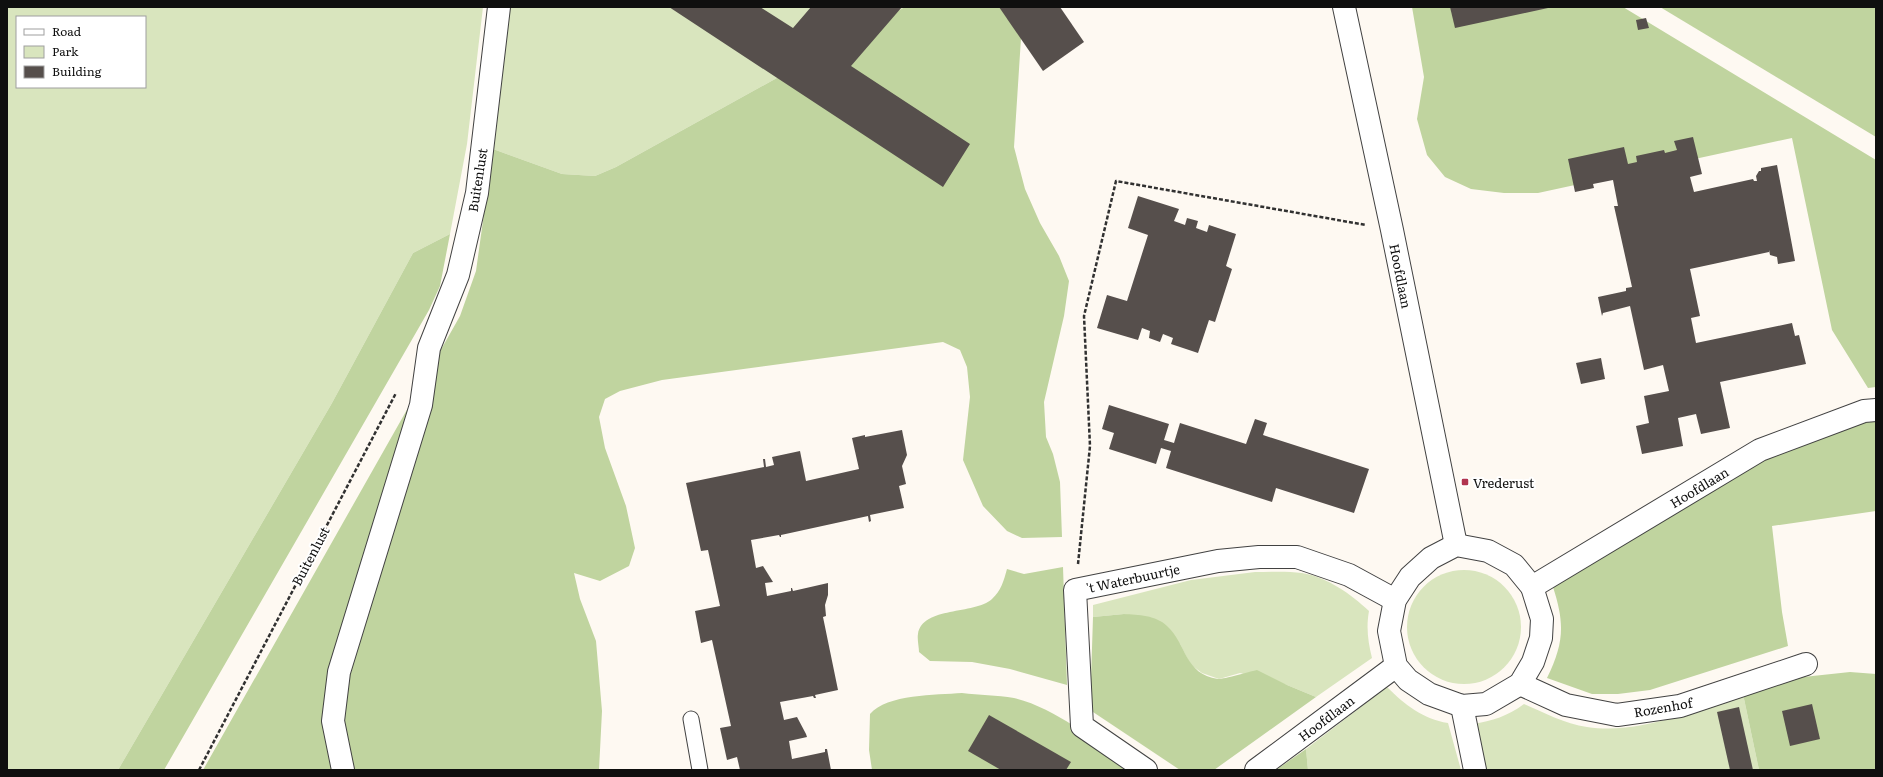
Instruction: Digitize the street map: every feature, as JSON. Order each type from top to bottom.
[{"type":"street","name":"Buitenlust","points":[[344,770],[333,721],[339,672],[421,405],[429,348],[458,276],[477,193],[500,7]]},
{"type":"street","name":"Hoofdlaan","points":[[1344,7],[1392,230],[1456,545]]},
{"type":"street","name":"Hoofdlaan","points":[[1532,587],[1760,450],[1864,411],[1876,410]]},
{"type":"street","points":[[1456,545],[1488,551],[1514,565],[1532,587],[1542,619],[1541,638],[1533,662],[1520,684],[1486,704],[1462,706],[1429,694],[1408,680],[1396,666],[1389,631],[1395,600],[1410,577],[1431,558],[1456,545]]},
{"type":"street","name":"'t Waterbuurtje","points":[[1146,770],[1082,726],[1076,590],[1218,561],[1258,557],[1297,557],[1349,575],[1395,600]]},
{"type":"street","name":"Rozenhof","points":[[1520,684],[1566,705],[1617,714],[1680,706],[1806,664]]},
{"type":"street","name":"Hoofdlaan","points":[[1256,770],[1396,666]]},
{"type":"street","points":[[1462,706],[1475,770]]},
{"type":"lane","points":[[691,719],[700,770]]},
{"type":"path","points":[[1076,590],[1090,446],[1084,316],[1116,181],[1392,230]]},
{"type":"path","name":"Buitenlust","points":[[199,770],[399,387]]},
{"type":"green space","points":[[7,7],[483,7],[467,144],[450,234],[413,253],[332,403],[118,770],[7,770]]},
{"type":"green space","points":[[510,7],[905,7],[616,167],[595,176],[562,174],[493,149]]},
{"type":"green space","points":[[905,7],[1023,7],[1014,147],[1025,189],[1040,223],[1059,256],[1069,281],[1064,316],[1044,402],[1046,437],[1053,454],[1060,482],[1062,537],[1022,538],[1007,531],[983,506],[963,460],[970,397],[967,367],[960,350],[943,342],[662,380],[620,391],[605,399],[599,417],[605,448],[626,506],[635,548],[629,566],[600,581],[574,573],[580,599],[596,641],[602,711],[599,770],[203,770],[460,316],[476,271],[493,149],[562,174],[595,176],[616,167]]},
{"type":"green space","points":[[1412,7],[1623,7],[1876,160],[1876,387],[1868,388],[1832,330],[1792,138],[1538,193],[1504,193],[1471,189],[1445,177],[1427,155],[1417,119],[1424,77]]},
{"type":"green space","points":[[1660,7],[1876,7],[1876,137]]},
{"type":"green space","points":[[450,234],[440,286],[429,310],[164,770],[118,770],[332,403],[413,253]]},
{"type":"green space","points":[[1876,417],[1876,511],[1772,526],[1782,612],[1788,646],[1650,690],[1618,694],[1592,694],[1547,678],[1557,654],[1561,633],[1560,612],[1553,587],[1648,523],[1797,442]]},
{"type":"green space","points":[[1063,567],[1067,685],[1010,669],[972,662],[930,661],[919,652],[918,634],[922,625],[929,619],[939,615],[984,604],[992,599],[1000,589],[1007,569],[1024,574]]},
{"type":"green space","points":[[1464,570],[1486,574],[1496,579],[1512,595],[1517,605],[1521,627],[1517,649],[1512,659],[1496,675],[1486,680],[1464,684],[1442,680],[1432,675],[1416,659],[1411,649],[1407,627],[1411,605],[1416,595],[1432,579],[1442,574]]},
{"type":"green space","points":[[1255,572],[1290,572],[1311,575],[1329,582],[1354,598],[1369,611],[1368,634],[1372,658],[1316,697],[1287,685],[1240,673],[1219,679],[1202,673],[1190,664],[1180,644],[1124,614],[1093,617],[1093,605],[1191,580]]},
{"type":"green space","points":[[1124,614],[1147,616],[1163,622],[1174,633],[1192,665],[1198,671],[1207,676],[1221,679],[1257,670],[1316,697],[1214,770],[1180,770],[1090,710],[1093,617]]},
{"type":"green space","points":[[1850,672],[1876,674],[1876,770],[1759,770],[1743,694],[1794,678]]},
{"type":"green space","points":[[1387,687],[1401,700],[1422,715],[1448,723],[1461,770],[1308,770],[1306,749]]},
{"type":"green space","points":[[962,693],[1014,698],[1047,710],[1078,728],[1135,770],[872,770],[869,750],[870,714],[878,707],[900,699],[926,695]]},
{"type":"green space","points":[[1743,694],[1759,770],[1486,770],[1473,724],[1500,717],[1512,712],[1524,704],[1554,717],[1587,727],[1607,729],[1627,727],[1666,720]]},
{"type":"green space","points":[[1306,749],[1308,770],[1276,770]]},
{"type":"building","points":[[669,7],[760,7],[793,28],[811,7],[902,7],[851,66],[970,144],[943,187]]},
{"type":"building","points":[[999,7],[1060,7],[1084,42],[1043,71]]},
{"type":"building","points":[[1450,7],[1548,7],[1548,8],[1455,28]]},
{"type":"building","points":[[1646,18],[1649,28],[1638,30],[1636,20]]},
{"type":"building","points":[[1693,137],[1702,174],[1690,177],[1694,192],[1753,179],[1754,181],[1757,181],[1756,176],[1759,171],[1761,171],[1761,168],[1777,165],[1795,261],[1778,264],[1777,257],[1770,255],[1769,250],[1769,252],[1690,269],[1700,316],[1691,318],[1696,343],[1792,323],[1795,336],[1799,335],[1806,364],[1720,382],[1730,428],[1701,434],[1696,414],[1678,418],[1683,446],[1642,454],[1636,426],[1649,423],[1644,396],[1669,391],[1663,365],[1644,370],[1630,306],[1603,313],[1602,316],[1598,297],[1626,291],[1626,288],[1632,287],[1614,206],[1618,206],[1613,180],[1593,184],[1594,188],[1575,192],[1568,159],[1624,147],[1628,164],[1637,162],[1636,156],[1664,150],[1665,153],[1677,150],[1674,141]]},
{"type":"building","points":[[1138,196],[1179,209],[1174,221],[1185,225],[1187,218],[1198,221],[1196,228],[1207,232],[1209,225],[1236,234],[1226,266],[1232,269],[1215,322],[1209,320],[1198,353],[1171,344],[1173,338],[1163,334],[1160,342],[1149,338],[1150,331],[1142,328],[1138,340],[1097,328],[1107,295],[1127,301],[1148,235],[1128,228]]},
{"type":"building","points":[[1601,358],[1605,379],[1581,384],[1576,363]]},
{"type":"building","points":[[1109,405],[1169,424],[1164,440],[1174,443],[1180,423],[1246,444],[1255,419],[1267,423],[1263,435],[1369,469],[1354,513],[1276,488],[1272,502],[1166,468],[1171,451],[1161,448],[1156,464],[1109,449],[1114,433],[1102,429]]},
{"type":"building","points":[[902,430],[907,455],[902,466],[906,484],[899,486],[904,508],[870,515],[871,521],[869,522],[868,516],[781,535],[781,537],[779,535],[751,540],[756,568],[763,566],[773,582],[765,583],[767,596],[791,591],[791,588],[793,591],[828,583],[828,595],[825,605],[826,616],[823,617],[838,690],[815,695],[816,698],[813,696],[780,702],[784,720],[797,717],[807,737],[789,741],[792,759],[825,752],[825,749],[827,749],[831,770],[740,770],[737,757],[727,760],[720,728],[731,726],[712,640],[701,643],[695,611],[720,606],[708,550],[701,551],[686,483],[764,467],[763,459],[765,459],[766,467],[774,465],[772,457],[800,451],[806,481],[859,469],[852,438]]},
{"type":"building","points":[[1812,704],[1820,739],[1790,746],[1782,711]]},
{"type":"building","points":[[1739,707],[1753,770],[1730,770],[1717,712]]},
{"type":"building","points":[[989,715],[1071,762],[1066,770],[1001,770],[968,751]]},
{"type":"place","name":"Vrederust","points":[[1465,482]]}]
